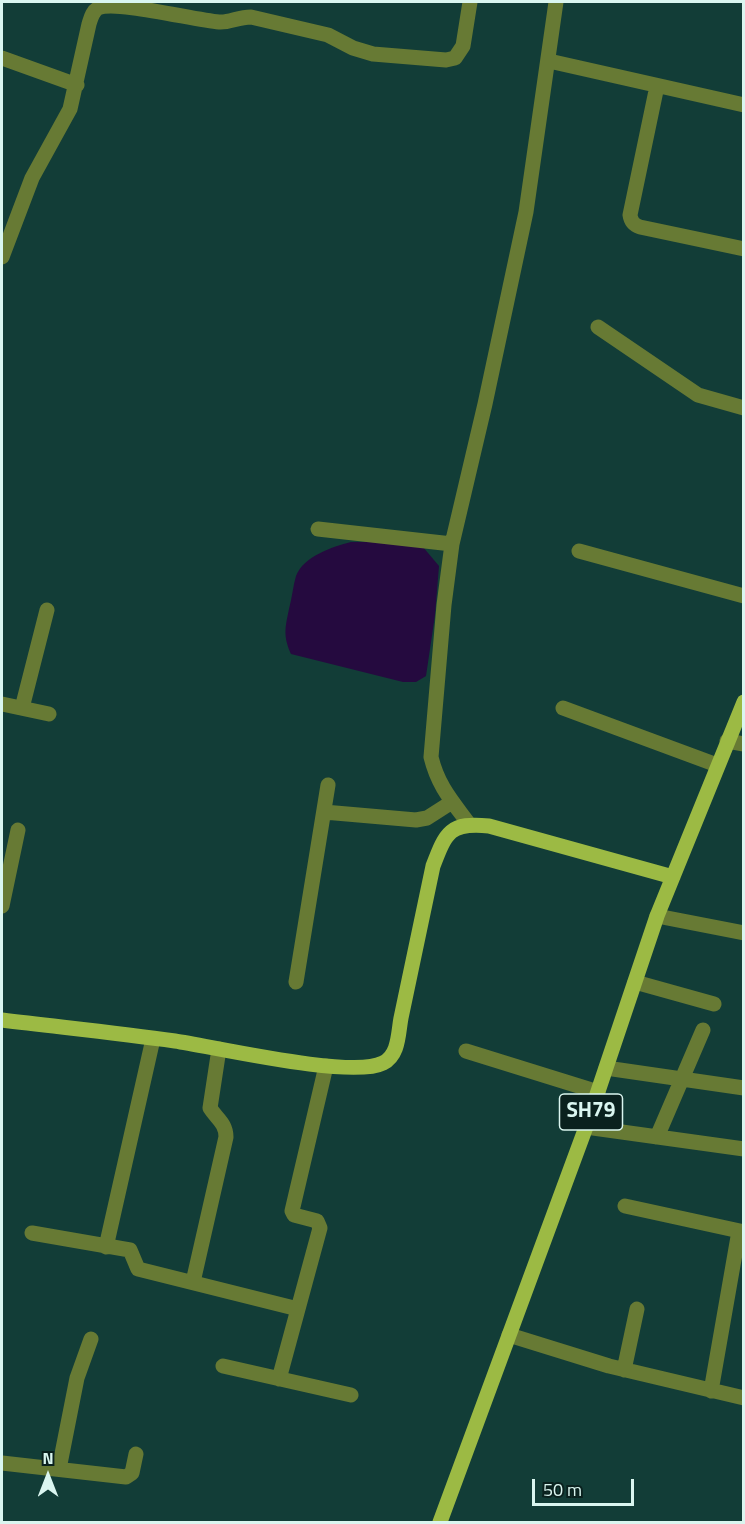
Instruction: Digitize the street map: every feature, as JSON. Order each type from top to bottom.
[{"type":"main road","name":"SH79","points":[[440,1522],[586,1127],[657,916],[744,702]]},
{"type":"main road","points":[[2,1020],[153,1039],[326,1066],[352,1068],[381,1065],[391,1058],[397,1044],[400,1018],[433,866],[442,843],[452,830],[469,824],[489,826],[673,877]]},
{"type":"street","points":[[2,257],[22,198],[70,109],[92,14],[99,7],[122,5],[222,23],[241,17],[251,17],[328,35],[353,48],[373,54],[446,60],[455,58],[463,46],[470,2]]},
{"type":"street","points":[[469,824],[442,789],[431,757],[444,605],[452,544],[526,212],[556,2]]},
{"type":"street","points":[[2,58],[76,85]]},
{"type":"street","points":[[549,61],[744,105]]},
{"type":"street","points":[[657,86],[630,215],[631,220],[640,227],[744,249]]},
{"type":"street","points":[[598,327],[698,396],[744,408]]},
{"type":"street","points":[[318,529],[452,544]]},
{"type":"street","points":[[579,550],[744,596]]},
{"type":"street","points":[[22,708],[47,610]]},
{"type":"street","points":[[2,704],[50,714]]},
{"type":"street","points":[[563,708],[717,765]]},
{"type":"street","points":[[727,741],[744,744]]},
{"type":"street","points":[[296,982],[328,785]]},
{"type":"street","points":[[324,812],[416,820],[427,818],[452,802]]},
{"type":"street","points":[[2,906],[18,830]]},
{"type":"street","points":[[657,916],[744,933]]},
{"type":"street","points":[[635,982],[714,1004]]},
{"type":"street","points":[[657,1137],[703,1030]]},
{"type":"street","points":[[106,1247],[153,1039]]},
{"type":"street","points":[[193,1282],[226,1137],[223,1123],[210,1108],[219,1049]]},
{"type":"street","points":[[466,1051],[598,1092]]},
{"type":"street","points":[[279,1379],[320,1224],[314,1219],[294,1215],[292,1210],[326,1066]]},
{"type":"street","points":[[606,1068],[744,1088]]},
{"type":"street","points":[[586,1127],[744,1149]]},
{"type":"street","points":[[625,1206],[741,1231],[711,1391]]},
{"type":"street","points":[[32,1233],[130,1250],[138,1269],[298,1309]]},
{"type":"street","points":[[624,1370],[637,1309]]},
{"type":"street","points":[[509,1335],[624,1370],[744,1398]]},
{"type":"street","points":[[59,1469],[77,1378],[91,1339]]},
{"type":"street","points":[[223,1366],[351,1395]]},
{"type":"street","points":[[2,1463],[126,1477],[132,1473],[136,1454]]},
{"type":"shaded area","points":[[351,542],[394,542],[423,547],[439,566],[426,676],[416,682],[403,682],[291,654],[286,637],[286,627],[296,576],[305,563],[312,558]]}]
